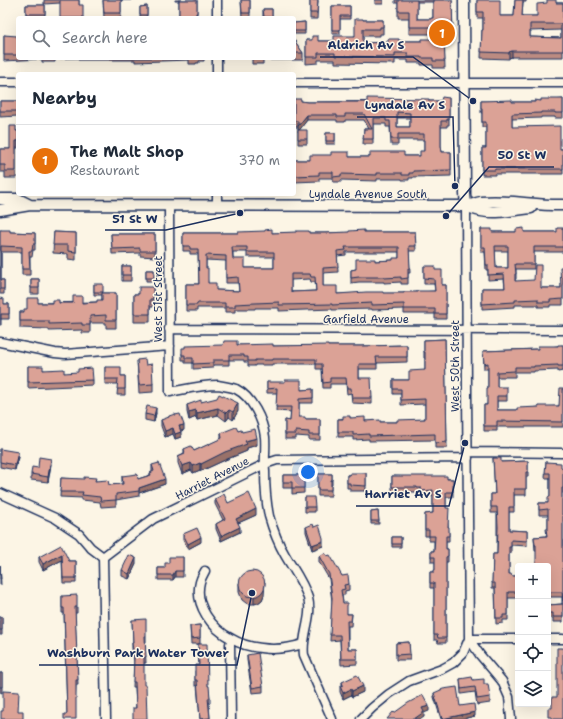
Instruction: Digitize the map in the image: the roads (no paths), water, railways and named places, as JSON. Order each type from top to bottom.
[{"type":"main road","name":"West 50th Street","points":[[464,0],[466,206]]},
{"type":"main road","name":"Lyndale Avenue South","points":[[0,199],[18,199],[30,205]]},
{"type":"main road","name":"Lyndale Avenue South","points":[[0,210],[30,205],[466,206],[481,211],[500,212],[563,205]]},
{"type":"street","points":[[217,0],[217,16]]},
{"type":"street","points":[[217,60],[217,72]]},
{"type":"street","points":[[0,82],[16,82]]},
{"type":"street","points":[[296,83],[563,83]]},
{"type":"street","points":[[217,196],[217,206]]},
{"type":"street","name":"West 51st Street","points":[[169,206],[170,392],[218,385],[236,389],[254,406],[260,419],[265,437],[265,464]]},
{"type":"street","name":"West 50th Street","points":[[466,206],[469,638]]},
{"type":"street","name":"Garfield Avenue","points":[[170,329],[563,330]]},
{"type":"street","points":[[0,342],[65,354],[170,346]]},
{"type":"street","name":"Harriet Avenue","points":[[103,557],[153,519],[265,464],[277,460],[563,453]]},
{"type":"street","points":[[265,464],[266,493],[269,516],[275,537],[305,590],[310,608],[303,644],[304,655],[332,719]]},
{"type":"street","points":[[0,493],[55,518],[78,534],[91,548],[103,557],[106,719]]},
{"type":"street","points":[[205,571],[200,581],[198,595],[206,617],[217,629],[232,639],[261,648],[276,649],[303,644]]},
{"type":"street","points":[[469,638],[515,639]]},
{"type":"street","points":[[361,719],[389,694],[409,681],[454,663],[463,653],[469,638]]},
{"type":"street","points":[[469,638],[480,655],[502,681],[509,697],[511,719]]},
{"type":"street","points":[[551,639],[563,638]]},
{"type":"street","points":[[231,719],[230,644],[232,639]]},
{"type":"place","name":"The Malt Shop","points":[[442,33]]},
{"type":"place","name":"Aldrich Av S","points":[[473,101]]},
{"type":"place","name":"Lyndale Av S","points":[[455,186]]},
{"type":"place","name":"51 St W","points":[[240,213]]},
{"type":"place","name":"50 St W","points":[[446,216]]},
{"type":"place","name":"Harriet Av S","points":[[465,443]]},
{"type":"place","name":"Washburn Park Water Tower","points":[[252,593]]}]
